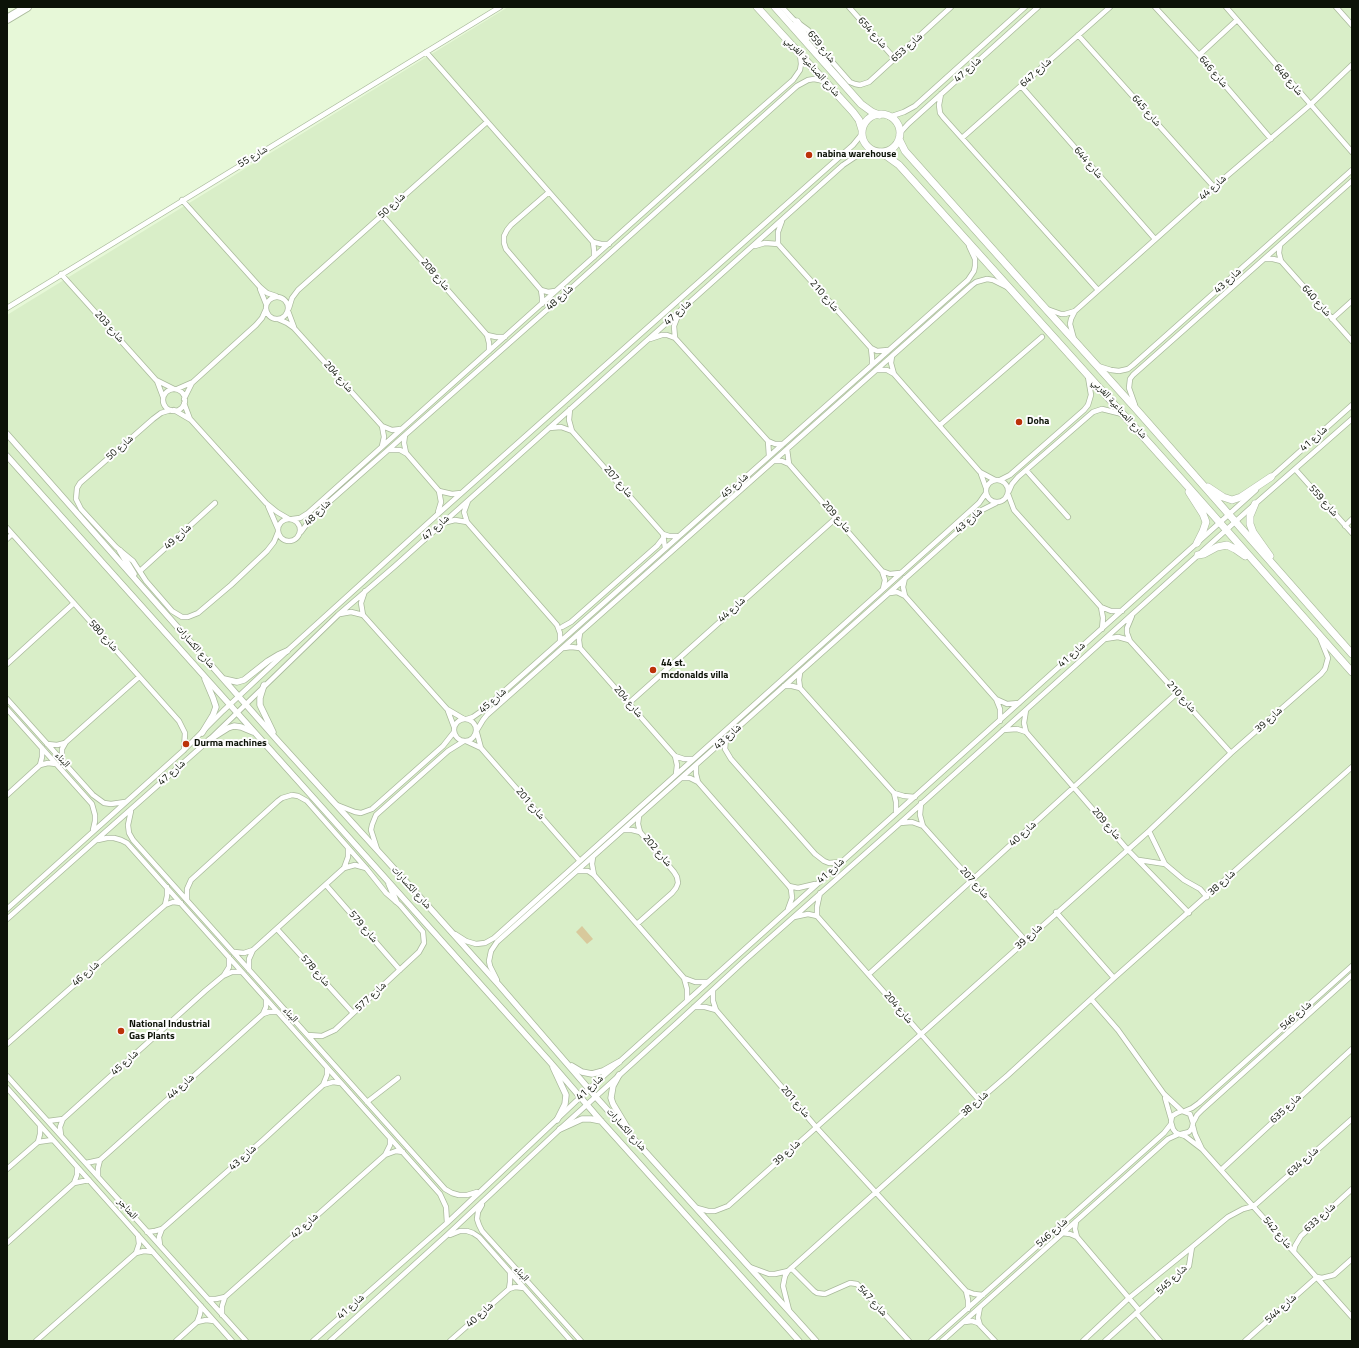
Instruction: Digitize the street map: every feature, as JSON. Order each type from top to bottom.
[{"type":"highway","points":[[7,19],[27,7]]},
{"type":"main road","name":"شارع الصناعية الغربي","points":[[758,7],[856,116],[862,132]]},
{"type":"main road","name":"شارع الصناعية الغربي","points":[[774,7],[861,104],[879,115]]},
{"type":"main road","points":[[797,22],[817,55]]},
{"type":"main road","points":[[879,115],[889,117],[898,125],[899,136],[892,148],[878,152],[866,145],[862,132],[868,120],[873,116],[879,115]]},
{"type":"main road","name":"شارع الصناعية الغربي","points":[[899,136],[906,151],[1230,514],[1352,654]]},
{"type":"main road","name":"شارع الصناعية الغربي","points":[[878,152],[899,165],[1227,530],[1256,565],[1352,672]]},
{"type":"main road","points":[[1202,483],[1223,498],[1232,500],[1241,497],[1271,476]]},
{"type":"main road","points":[[1183,481],[1193,500],[1203,514],[1206,522],[1197,544]]},
{"type":"main road","points":[[1255,504],[1250,520],[1251,527],[1267,550],[1275,567]]},
{"type":"main road","points":[[1198,555],[1226,545],[1235,549],[1256,565]]},
{"type":"street","name":"شارع 55","points":[[7,308],[500,7]]},
{"type":"street","name":"شارع 659","points":[[782,7],[797,22],[808,30],[821,49],[850,82],[860,85]]},
{"type":"street","name":"شارع 654","points":[[849,7],[895,59]]},
{"type":"street","name":"شارع 653","points":[[860,85],[869,82],[951,7]]},
{"type":"street","name":"شارع 47","points":[[889,117],[904,112],[915,106],[1025,7]]},
{"type":"street","name":"شارع 47","points":[[899,136],[908,124],[1038,7]]},
{"type":"street","name":"شارع 647","points":[[962,138],[1110,7]]},
{"type":"street","name":"شارع 646","points":[[1155,7],[1199,55],[1270,139]]},
{"type":"street","name":"شارع 648","points":[[1226,7],[1352,152]]},
{"type":"street","points":[[1336,7],[1352,25]]},
{"type":"street","points":[[1199,55],[1237,20]]},
{"type":"street","name":"شارع 645","points":[[1078,35],[1214,187]]},
{"type":"street","points":[[426,52],[593,242],[594,257]]},
{"type":"street","name":"شارع 48","points":[[290,519],[300,518],[308,513],[793,80],[800,70],[801,64],[799,53]]},
{"type":"street","name":"شارع 44","points":[[1075,311],[1214,187],[1310,105],[1352,65]]},
{"type":"street","name":"شارع 48","points":[[301,532],[312,518],[405,434],[549,308],[797,86],[808,80],[814,79],[826,82]]},
{"type":"street","name":"شارع 644","points":[[1021,86],[1155,239]]},
{"type":"street","points":[[941,94],[939,105],[940,113],[1098,290]]},
{"type":"street","name":"شارع 50","points":[[288,310],[292,298],[298,290],[487,122]]},
{"type":"street","name":"شارع 47","points":[[7,909],[184,750],[287,651],[461,493],[847,150],[862,132]]},
{"type":"street","name":"شارع 47","points":[[7,919],[209,740],[245,703],[338,615],[395,566],[469,498],[850,160],[866,152],[878,152]]},
{"type":"street","name":"شارع 43","points":[[1096,365],[1119,372],[1128,369],[1352,170]]},
{"type":"street","name":"شارع 43","points":[[1136,409],[1129,388],[1130,379],[1132,376],[1352,180]]},
{"type":"street","name":"شارع 48","points":[[542,304],[541,290],[506,249],[504,236],[511,226],[549,192]]},
{"type":"street","points":[[182,200],[260,287],[267,293],[278,296],[286,301],[288,310],[286,315],[256,325]]},
{"type":"street","name":"شارع 208","points":[[382,215],[488,335]]},
{"type":"street","points":[[751,248],[765,243],[778,244],[778,232],[784,219]]},
{"type":"street","name":"شارع 45","points":[[466,719],[473,717],[483,710],[971,276],[974,271],[974,259],[966,239]]},
{"type":"street","points":[[593,242],[609,244]]},
{"type":"street","name":"شارع 210","points":[[778,244],[870,348]]},
{"type":"street","points":[[1264,259],[1281,261],[1279,253],[1280,245]]},
{"type":"street","name":"شارع 640","points":[[1281,261],[1352,341]]},
{"type":"street","name":"شارع 203","points":[[61,274],[156,380],[163,397]]},
{"type":"street","name":"شارع 45","points":[[477,731],[479,724],[487,715],[976,282],[987,279],[993,280],[1011,289]]},
{"type":"street","points":[[260,287],[268,315],[276,319]]},
{"type":"street","name":"شارع 50","points":[[278,296],[289,294],[298,290]]},
{"type":"street","name":"شارع 48","points":[[541,290],[548,292],[555,291]]},
{"type":"street","points":[[266,503],[282,539],[290,542],[297,539],[301,532],[299,524],[277,512],[266,503],[191,420],[164,405],[163,397],[168,390],[193,382],[256,325],[262,318],[270,299],[278,296]]},
{"type":"street","points":[[1332,319],[1352,301]]},
{"type":"street","points":[[1045,308],[1061,314],[1075,311]]},
{"type":"street","name":"شارع 204","points":[[288,310],[294,328]]},
{"type":"street","points":[[675,338],[674,326],[681,311]]},
{"type":"street","points":[[1074,341],[1070,324],[1075,311]]},
{"type":"street","name":"شارع 204","points":[[276,319],[287,323],[294,328],[382,426]]},
{"type":"street","points":[[489,352],[488,335],[505,337]]},
{"type":"street","points":[[647,340],[662,335],[675,338],[768,442],[782,444]]},
{"type":"street","points":[[940,425],[1042,337]]},
{"type":"street","points":[[870,348],[877,351],[888,350]]},
{"type":"street","points":[[870,348],[872,365]]},
{"type":"street","points":[[892,356],[891,367],[894,374]]},
{"type":"street","points":[[876,370],[887,370],[894,374],[940,425],[980,472],[989,499],[997,503],[1007,505],[1014,510],[1101,607],[1111,611],[1122,611]]},
{"type":"street","points":[[986,490],[988,484],[1010,475],[1088,405],[1091,395],[1088,375]]},
{"type":"street","name":"شارع 203","points":[[156,380],[175,389]]},
{"type":"street","points":[[172,410],[180,408],[193,382]]},
{"type":"street","points":[[175,389],[182,393],[191,420]]},
{"type":"street","name":"شارع 41","points":[[313,1341],[447,1223],[580,1097],[707,982],[1352,405]]},
{"type":"street","points":[[570,409],[569,420],[572,431]]},
{"type":"street","points":[[997,503],[1006,499],[1015,480],[1093,412],[1102,409],[1123,414]]},
{"type":"street","name":"شارع 50","points":[[76,494],[80,483],[157,416],[172,410]]},
{"type":"street","name":"شارع 41","points":[[330,1341],[446,1236],[595,1096],[793,917],[1352,419]]},
{"type":"street","points":[[382,426],[392,430],[403,428]]},
{"type":"street","points":[[382,426],[384,437],[382,447]]},
{"type":"street","points":[[548,428],[561,427],[572,431]]},
{"type":"street","name":"شارع 207","points":[[572,431],[663,535]]},
{"type":"street","name":"شارع الكسارات","points":[[7,434],[278,741],[499,985],[595,1096],[816,1341]]},
{"type":"street","points":[[405,434],[404,443],[407,454]]},
{"type":"street","points":[[768,442],[769,456]]},
{"type":"street","points":[[387,451],[396,449],[407,454],[439,491],[441,502],[438,514]]},
{"type":"street","points":[[787,449],[789,464]]},
{"type":"street","name":"شارع الكسارات","points":[[7,456],[799,1341]]},
{"type":"street","points":[[774,461],[782,461],[789,464]]},
{"type":"street","name":"شارع 209","points":[[789,464],[882,571]]},
{"type":"street","name":"شارع 559","points":[[1295,469],[1352,533]]},
{"type":"street","points":[[1026,470],[1068,517]]},
{"type":"street","points":[[980,472],[1005,483],[1014,510]]},
{"type":"street","name":"شارع 43","points":[[451,932],[471,943],[480,944],[490,940],[979,503],[986,490]]},
{"type":"street","points":[[439,491],[452,494],[461,493]]},
{"type":"street","name":"شارع الكسارات","points":[[76,494],[78,504],[81,509],[120,551],[130,558],[146,581],[172,611],[182,617],[188,617],[198,613],[262,557],[271,547],[278,530]]},
{"type":"street","points":[[469,498],[464,512],[467,522],[559,626],[566,628],[576,627]]},
{"type":"street","name":"شارع 49","points":[[140,571],[215,503]]},
{"type":"street","name":"شارع 43","points":[[499,985],[489,961],[490,951],[493,946],[982,510],[997,503]]},
{"type":"street","name":"شارع 44","points":[[628,703],[836,518]]},
{"type":"street","points":[[278,530],[282,522],[290,519]]},
{"type":"street","points":[[1345,526],[1352,519]]},
{"type":"street","points":[[441,524],[454,520],[467,522]]},
{"type":"street","name":"شارع 580","points":[[7,528],[183,727],[185,733],[184,750]]},
{"type":"street","points":[[7,539],[12,534]]},
{"type":"street","points":[[663,535],[677,536]]},
{"type":"street","points":[[663,535],[665,548]]},
{"type":"street","points":[[559,626],[571,622],[657,546],[663,535]]},
{"type":"street","points":[[120,551],[138,582]]},
{"type":"street","points":[[882,571],[894,574],[902,571]]},
{"type":"street","points":[[882,571],[885,580],[883,589]]},
{"type":"street","points":[[905,578],[905,596]]},
{"type":"street","points":[[366,590],[361,602],[363,615],[447,709],[474,723],[477,731],[472,740],[465,741],[448,751],[376,815],[373,819],[371,830],[377,849]]},
{"type":"street","points":[[888,593],[897,592],[905,596],[996,699],[1000,709],[1000,721]]},
{"type":"street","points":[[7,664],[74,603]]},
{"type":"street","points":[[1101,607],[1103,618],[1102,629]]},
{"type":"street","points":[[338,615],[351,612],[363,615]]},
{"type":"street","points":[[1130,641],[1127,628],[1133,614]]},
{"type":"street","points":[[559,626],[560,641]]},
{"type":"street","points":[[563,648],[580,648],[580,633]]},
{"type":"street","name":"شارع 39","points":[[695,1206],[701,1210],[708,1211],[722,1209],[728,1206],[1056,912],[1149,831],[1231,753],[1325,669],[1328,658],[1318,633]]},
{"type":"street","points":[[1103,640],[1118,636],[1130,641]]},
{"type":"street","name":"شارع 210","points":[[1130,641],[1231,753]]},
{"type":"street","name":"شارع 204","points":[[580,648],[675,756]]},
{"type":"street","points":[[224,679],[237,682],[244,680],[278,654],[287,651]]},
{"type":"street","points":[[800,672],[800,688]]},
{"type":"street","points":[[202,673],[214,698],[216,707],[213,716],[202,733]]},
{"type":"street","points":[[63,761],[61,757],[62,749],[66,742],[140,677]]},
{"type":"street","points":[[264,685],[260,698],[260,705],[278,741]]},
{"type":"street","points":[[784,686],[800,688],[894,793],[896,813]]},
{"type":"street","name":"شارع 40","points":[[869,974],[1177,693]]},
{"type":"street","name":"البناء","points":[[7,698],[98,800],[111,804],[126,802]]},
{"type":"street","points":[[996,699],[1007,704],[1020,703]]},
{"type":"street","name":"البناء","points":[[7,709],[92,804],[95,815],[92,832]]},
{"type":"street","points":[[447,709],[457,738],[465,741]]},
{"type":"street","points":[[1026,709],[1024,723],[1026,732]]},
{"type":"street","points":[[336,804],[361,813],[372,809],[443,746],[454,730],[457,722],[466,719]]},
{"type":"street","points":[[209,740],[234,726],[242,727],[255,732]]},
{"type":"street","points":[[1002,730],[1017,729],[1026,732]]},
{"type":"street","name":"شارع 201","points":[[477,731],[481,748]]},
{"type":"street","name":"شارع 209","points":[[1026,732],[1127,849],[1188,913]]},
{"type":"street","points":[[726,739],[725,749],[731,759],[814,854],[829,863],[841,862]]},
{"type":"street","name":"شارع 201","points":[[465,741],[481,748],[580,861]]},
{"type":"street","points":[[47,744],[57,745],[66,742]]},
{"type":"street","points":[[40,765],[42,748]]},
{"type":"street","points":[[675,756],[684,759],[693,758]]},
{"type":"street","points":[[675,756],[677,765],[676,774]]},
{"type":"street","points":[[7,794],[40,765],[48,763],[56,765]]},
{"type":"street","points":[[696,765],[698,782]]},
{"type":"street","name":"شارع 38","points":[[790,1270],[1352,766]]},
{"type":"street","points":[[682,778],[690,778],[698,782],[789,886],[791,889],[792,898],[787,910]]},
{"type":"street","points":[[894,793],[915,797]]},
{"type":"street","name":"شارع الكسارات","points":[[187,900],[187,889],[192,880],[278,801],[287,796],[298,796],[307,801],[386,893],[396,901],[420,928],[423,932],[424,943]]},
{"type":"street","points":[[921,803],[920,815],[923,826]]},
{"type":"street","name":"البناء","points":[[132,809],[128,824],[129,833],[133,840],[367,1102],[448,1191],[463,1195],[479,1192]]},
{"type":"street","name":"شارع 202","points":[[637,924],[672,893],[678,882],[674,872],[640,832],[638,824],[639,816]]},
{"type":"street","points":[[900,823],[912,822],[923,826]]},
{"type":"street","name":"شارع 207","points":[[923,826],[1025,940]]},
{"type":"street","name":"شارع 202","points":[[624,830],[640,832]]},
{"type":"street","points":[[1149,831],[1165,864],[1184,880],[1200,889],[1207,897]]},
{"type":"street","name":"البناء","points":[[97,840],[110,837],[124,841],[167,887],[442,1197],[446,1207],[447,1223]]},
{"type":"street","points":[[234,952],[244,953],[253,950],[326,885],[344,868],[348,857],[347,846]]},
{"type":"street","points":[[593,857],[592,864],[594,875]]},
{"type":"street","points":[[1138,860],[1165,864]]},
{"type":"street","points":[[344,868],[355,865],[366,868]]},
{"type":"street","points":[[577,871],[584,871],[594,875],[684,978],[687,989],[687,1001]]},
{"type":"street","points":[[389,882],[396,901]]},
{"type":"street","points":[[789,886],[803,888],[817,884]]},
{"type":"street","name":"شارع 579","points":[[326,885],[400,970]]},
{"type":"street","points":[[165,905],[168,896],[167,887]]},
{"type":"street","points":[[793,917],[808,914],[817,916],[820,893]]},
{"type":"street","points":[[165,905],[173,902],[181,903]]},
{"type":"street","name":"شارع 46","points":[[7,1044],[165,905]]},
{"type":"street","points":[[1056,912],[1114,978]]},
{"type":"street","name":"شارع 204","points":[[817,916],[979,1100]]},
{"type":"street","name":"شارع 578","points":[[277,929],[353,1013]]},
{"type":"street","name":"شارع 577","points":[[308,1035],[315,1037],[329,1034],[419,952],[424,943]]},
{"type":"street","points":[[249,970],[249,960],[253,950]]},
{"type":"street","points":[[223,976],[229,967],[229,957]]},
{"type":"street","name":"شارع 546","points":[[1183,1111],[1192,1108],[1199,1103],[1352,966]]},
{"type":"street","name":"شارع 45","points":[[63,1119],[223,976],[232,972],[242,972]]},
{"type":"street","name":"شارع 546","points":[[1193,1124],[1197,1115],[1203,1108],[1352,975]]},
{"type":"street","points":[[684,978],[695,982],[707,982]]},
{"type":"street","points":[[713,990],[713,1000],[716,1010]]},
{"type":"street","points":[[263,1014],[266,1007],[266,999]]},
{"type":"street","points":[[1091,1000],[1118,1030],[1164,1094],[1183,1111],[1190,1114],[1193,1124],[1189,1132],[1180,1134],[1173,1129],[1164,1094]]},
{"type":"street","points":[[694,1007],[705,1007],[716,1010]]},
{"type":"street","name":"شارع 201","points":[[716,1010],[816,1127],[876,1192]]},
{"type":"street","points":[[263,1014],[278,1012]]},
{"type":"street","name":"شارع 44","points":[[86,1163],[100,1160],[263,1014]]},
{"type":"street","name":"شارع 635","points":[[1221,1170],[1352,1049]]},
{"type":"street","points":[[550,1062],[566,1095],[565,1104],[557,1120]]},
{"type":"street","points":[[568,1064],[582,1072],[592,1074],[603,1071],[619,1062]]},
{"type":"street","points":[[323,1085],[327,1075],[327,1068]]},
{"type":"street","points":[[619,1075],[613,1086],[611,1098],[633,1138]]},
{"type":"street","name":"المناجر","points":[[7,1076],[246,1341]]},
{"type":"street","points":[[367,1102],[398,1078]]},
{"type":"street","points":[[323,1085],[333,1082],[340,1083]]},
{"type":"street","name":"شارع 43","points":[[162,1229],[323,1085]]},
{"type":"street","name":"المناجر","points":[[7,1088],[232,1341]]},
{"type":"street","points":[[1171,1122],[1174,1114],[1183,1111]]},
{"type":"street","points":[[560,1129],[582,1119],[591,1118],[601,1121]]},
{"type":"street","name":"شارع 634","points":[[1254,1206],[1352,1118]]},
{"type":"street","points":[[48,1121],[63,1119],[60,1127],[61,1135]]},
{"type":"street","name":"شارع 546","points":[[931,1341],[1164,1134],[1171,1122]]},
{"type":"street","name":"شارع 542","points":[[1193,1124],[1195,1134],[1202,1149]]},
{"type":"street","points":[[38,1142],[40,1126]]},
{"type":"street","name":"شارع 546","points":[[942,1341],[1168,1139],[1180,1134]]},
{"type":"street","name":"شارع 542","points":[[1180,1134],[1202,1149],[1352,1317]]},
{"type":"street","points":[[385,1155],[390,1145],[390,1138]]},
{"type":"street","points":[[7,1169],[38,1142],[52,1140]]},
{"type":"street","points":[[385,1155],[396,1151],[403,1152]]},
{"type":"street","name":"شارع 42","points":[[224,1297],[385,1155]]},
{"type":"street","points":[[98,1177],[100,1160]]},
{"type":"street","points":[[7,1243],[74,1183],[77,1175],[77,1166]]},
{"type":"street","points":[[74,1183],[89,1180]]},
{"type":"street","name":"شارع 633","points":[[1294,1251],[1297,1240],[1300,1236],[1352,1189]]},
{"type":"street","points":[[876,1192],[966,1291],[983,1295]]},
{"type":"street","name":"البناء","points":[[484,1200],[478,1215],[478,1222],[482,1231],[581,1341]]},
{"type":"street","points":[[1083,1341],[1129,1298],[1228,1216],[1254,1206]]},
{"type":"street","points":[[1076,1221],[1075,1229],[1078,1237],[1129,1298],[1160,1341]]},
{"type":"street","points":[[147,1232],[162,1229]]},
{"type":"street","points":[[160,1245],[159,1237],[162,1229]]},
{"type":"street","name":"البناء","points":[[446,1236],[460,1231],[467,1231],[479,1237],[571,1341]]},
{"type":"street","points":[[1062,1233],[1078,1237]]},
{"type":"street","points":[[136,1253],[139,1244],[138,1235]]},
{"type":"street","name":"شارع 545","points":[[1105,1341],[1189,1266],[1192,1247]]},
{"type":"street","points":[[36,1341],[136,1253],[144,1251],[153,1252]]},
{"type":"street","points":[[1317,1277],[1328,1277],[1334,1275],[1352,1259]]},
{"type":"street","points":[[750,1267],[769,1274],[790,1270]]},
{"type":"street","points":[[789,1310],[783,1280],[790,1270]]},
{"type":"street","name":"شارع 547","points":[[790,1270],[817,1294],[825,1294],[850,1283],[856,1284],[909,1341]]},
{"type":"street","points":[[510,1272],[509,1289],[515,1287],[524,1288]]},
{"type":"street","name":"شارع 544","points":[[1245,1341],[1317,1277]]},
{"type":"street","name":"شارع 40","points":[[450,1341],[509,1289]]},
{"type":"street","points":[[966,1291],[968,1309]]},
{"type":"street","points":[[208,1299],[224,1297],[222,1315]]},
{"type":"street","points":[[176,1341],[197,1322],[201,1306]]},
{"type":"street","points":[[980,1307],[978,1314],[980,1325]]},
{"type":"street","points":[[197,1322],[206,1320],[214,1321]]},
{"type":"street","points":[[962,1323],[972,1321],[980,1325],[994,1341]]},
{"type":"shaded area","points":[[508,7],[1352,7],[1352,1341],[7,1341],[7,315]]},
{"type":"shaded area","points":[[582,926],[593,939],[587,944],[576,932]]},
{"type":"place","name":"nabina warehouse","points":[[809,155]]},
{"type":"place","name":"Doha","points":[[1019,422]]},
{"type":"place","name":"44 st. mcdonalds villa","points":[[653,670]]},
{"type":"place","name":"Durma machines","points":[[186,744]]},
{"type":"place","name":"National Industrial Gas Plants","points":[[121,1031]]}]
